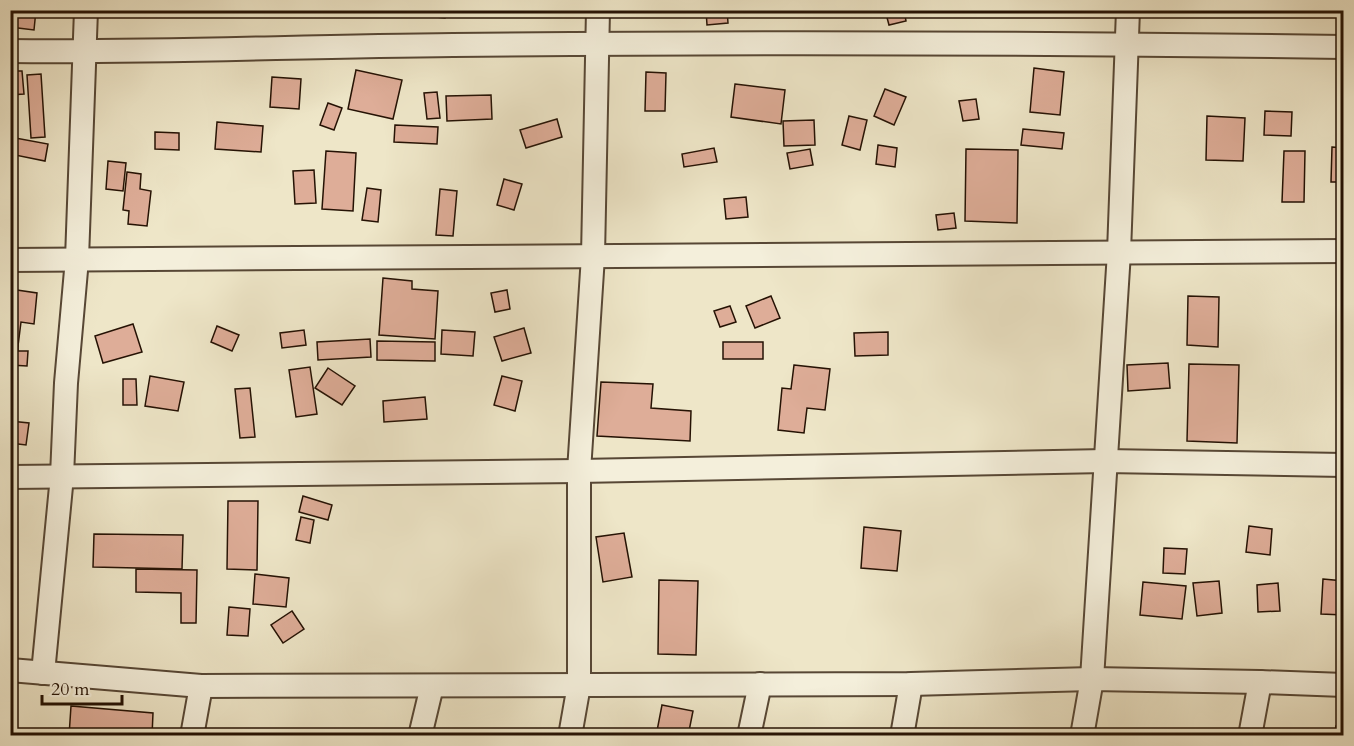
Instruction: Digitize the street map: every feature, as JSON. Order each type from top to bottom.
[{"type":"street","points":[[43,673],[62,476],[66,383],[77,259],[86,10]]},
{"type":"street","points":[[570,735],[579,685],[579,471],[593,255],[598,10]]},
{"type":"street","points":[[1082,735],[1092,679],[1106,461],[1119,252],[1128,10]]},
{"type":"street","points":[[10,51],[85,52],[331,46],[598,44],[1127,44],[1344,47]]},
{"type":"street","points":[[10,260],[1344,251]]},
{"type":"street","points":[[10,477],[579,471],[1106,461],[1344,465]]},
{"type":"street","points":[[10,670],[201,686],[911,684],[1092,679],[1344,686]]},
{"type":"street","points":[[1250,735],[1260,682]]},
{"type":"street","points":[[749,735],[760,684]]},
{"type":"street","points":[[902,735],[911,684]]},
{"type":"street","points":[[192,735],[201,686]]},
{"type":"street","points":[[420,735],[432,687]]},
{"type":"building","points":[[10,10],[36,10],[34,30],[10,27]]},
{"type":"building","points":[[427,10],[446,10],[445,18],[426,16]]},
{"type":"building","points":[[706,10],[727,10],[728,23],[707,25]]},
{"type":"building","points":[[885,10],[904,10],[906,21],[889,25]]},
{"type":"building","points":[[1202,10],[1221,10],[1221,15],[1202,14]]},
{"type":"building","points":[[1034,68],[1064,72],[1060,115],[1030,112]]},
{"type":"building","points":[[356,70],[402,80],[393,119],[348,109]]},
{"type":"building","points":[[10,71],[22,71],[24,94],[10,95]]},
{"type":"building","points":[[646,72],[666,73],[665,111],[645,111]]},
{"type":"building","points":[[41,74],[45,137],[31,138],[27,75]]},
{"type":"building","points":[[272,77],[301,79],[299,109],[270,107]]},
{"type":"building","points":[[735,84],[785,90],[781,124],[731,117]]},
{"type":"building","points":[[885,89],[906,97],[894,125],[874,116]]},
{"type":"building","points":[[437,92],[440,118],[427,119],[424,93]]},
{"type":"building","points":[[491,95],[492,119],[447,121],[446,96]]},
{"type":"building","points":[[976,99],[979,119],[963,121],[959,101]]},
{"type":"building","points":[[328,103],[342,108],[334,130],[320,125]]},
{"type":"building","points":[[1265,111],[1292,112],[1291,136],[1264,135]]},
{"type":"building","points":[[849,116],[867,120],[860,150],[842,145]]},
{"type":"building","points":[[1207,116],[1245,118],[1243,161],[1206,160]]},
{"type":"building","points":[[557,119],[562,137],[526,148],[520,130]]},
{"type":"building","points":[[814,120],[815,145],[784,146],[783,121]]},
{"type":"building","points":[[217,122],[263,126],[261,152],[215,149]]},
{"type":"building","points":[[395,125],[438,127],[437,144],[394,142]]},
{"type":"building","points":[[1023,129],[1064,133],[1062,149],[1021,145]]},
{"type":"building","points":[[155,132],[179,133],[179,150],[155,149]]},
{"type":"building","points":[[10,137],[48,144],[45,161],[10,154]]},
{"type":"building","points":[[878,145],[897,148],[895,167],[876,164]]},
{"type":"building","points":[[1332,147],[1344,148],[1344,182],[1331,182]]},
{"type":"building","points":[[714,148],[717,162],[684,167],[682,154]]},
{"type":"building","points":[[810,149],[813,165],[790,169],[787,153]]},
{"type":"building","points":[[966,149],[1018,150],[1017,223],[965,221]]},
{"type":"building","points":[[326,151],[356,153],[353,211],[322,209]]},
{"type":"building","points":[[1284,151],[1305,151],[1304,202],[1282,202]]},
{"type":"building","points":[[108,161],[126,163],[123,191],[106,189]]},
{"type":"building","points":[[314,170],[316,203],[295,204],[293,171]]},
{"type":"building","points":[[127,172],[141,174],[140,189],[151,191],[147,226],[128,224],[129,211],[123,210]]},
{"type":"building","points":[[504,179],[522,184],[514,210],[497,205]]},
{"type":"building","points":[[367,188],[381,190],[378,222],[362,220]]},
{"type":"building","points":[[440,189],[457,191],[453,236],[436,235]]},
{"type":"building","points":[[746,197],[748,217],[726,219],[724,199]]},
{"type":"building","points":[[954,213],[956,228],[938,230],[936,215]]},
{"type":"building","points":[[383,278],[412,281],[412,289],[438,291],[435,339],[379,335]]},
{"type":"building","points":[[10,289],[37,293],[34,324],[21,322],[18,346],[10,345]]},
{"type":"building","points":[[507,290],[510,309],[495,312],[491,293]]},
{"type":"building","points":[[771,296],[780,318],[755,328],[746,306]]},
{"type":"building","points":[[1188,296],[1219,297],[1218,347],[1187,345]]},
{"type":"building","points":[[730,306],[736,322],[720,327],[714,311]]},
{"type":"building","points":[[133,324],[142,352],[103,363],[95,336]]},
{"type":"building","points":[[217,326],[239,335],[232,351],[211,342]]},
{"type":"building","points":[[524,328],[531,353],[502,361],[494,337]]},
{"type":"building","points":[[304,330],[306,345],[282,348],[280,333]]},
{"type":"building","points":[[442,330],[475,332],[473,356],[441,354]]},
{"type":"building","points":[[888,332],[888,355],[855,356],[854,333]]},
{"type":"building","points":[[370,339],[371,357],[318,360],[317,342]]},
{"type":"building","points":[[377,341],[435,342],[435,361],[377,360]]},
{"type":"building","points":[[723,342],[763,342],[763,359],[723,359]]},
{"type":"building","points":[[10,346],[18,346],[18,351],[28,351],[27,366],[10,365]]},
{"type":"building","points":[[1168,363],[1170,388],[1128,391],[1127,365]]},
{"type":"building","points":[[1189,364],[1239,365],[1237,443],[1187,441]]},
{"type":"building","points":[[794,365],[830,369],[825,410],[807,408],[804,433],[778,430],[782,388],[791,389]]},
{"type":"building","points":[[310,367],[317,414],[296,417],[289,370]]},
{"type":"building","points":[[328,368],[355,386],[342,405],[315,388]]},
{"type":"building","points":[[150,376],[184,382],[178,411],[145,406]]},
{"type":"building","points":[[502,376],[522,381],[515,411],[494,405]]},
{"type":"building","points":[[123,379],[136,379],[137,405],[123,405]]},
{"type":"building","points":[[601,382],[653,384],[651,408],[691,411],[690,441],[597,436]]},
{"type":"building","points":[[250,388],[255,437],[240,438],[235,389]]},
{"type":"building","points":[[425,397],[427,419],[384,422],[383,401]]},
{"type":"building","points":[[10,421],[29,423],[26,445],[10,443]]},
{"type":"building","points":[[303,496],[332,505],[328,520],[299,512]]},
{"type":"building","points":[[228,501],[258,501],[257,570],[227,569]]},
{"type":"building","points":[[301,517],[314,520],[310,543],[296,540]]},
{"type":"building","points":[[1249,526],[1272,529],[1270,555],[1246,552]]},
{"type":"building","points":[[864,527],[901,531],[897,571],[861,568]]},
{"type":"building","points":[[624,533],[632,577],[603,582],[596,537]]},
{"type":"building","points":[[94,534],[183,535],[182,569],[93,567]]},
{"type":"building","points":[[1164,548],[1187,549],[1185,574],[1163,573]]},
{"type":"building","points":[[136,569],[197,570],[196,623],[181,623],[181,593],[136,592]]},
{"type":"building","points":[[255,574],[289,578],[286,607],[253,604]]},
{"type":"building","points":[[1323,579],[1344,581],[1344,615],[1321,614]]},
{"type":"building","points":[[659,580],[698,581],[696,655],[658,654]]},
{"type":"building","points":[[1219,581],[1222,613],[1197,616],[1193,583]]},
{"type":"building","points":[[1143,582],[1186,586],[1182,619],[1140,615]]},
{"type":"building","points":[[1278,583],[1280,611],[1258,612],[1257,585]]},
{"type":"building","points":[[229,607],[250,609],[248,636],[227,635]]},
{"type":"building","points":[[292,611],[304,629],[283,643],[271,625]]},
{"type":"building","points":[[662,705],[693,711],[688,736],[656,736]]},
{"type":"building","points":[[71,706],[153,713],[152,736],[69,736]]},
{"type":"building","points":[[1336,726],[1344,728],[1344,736],[1334,736]]}]
